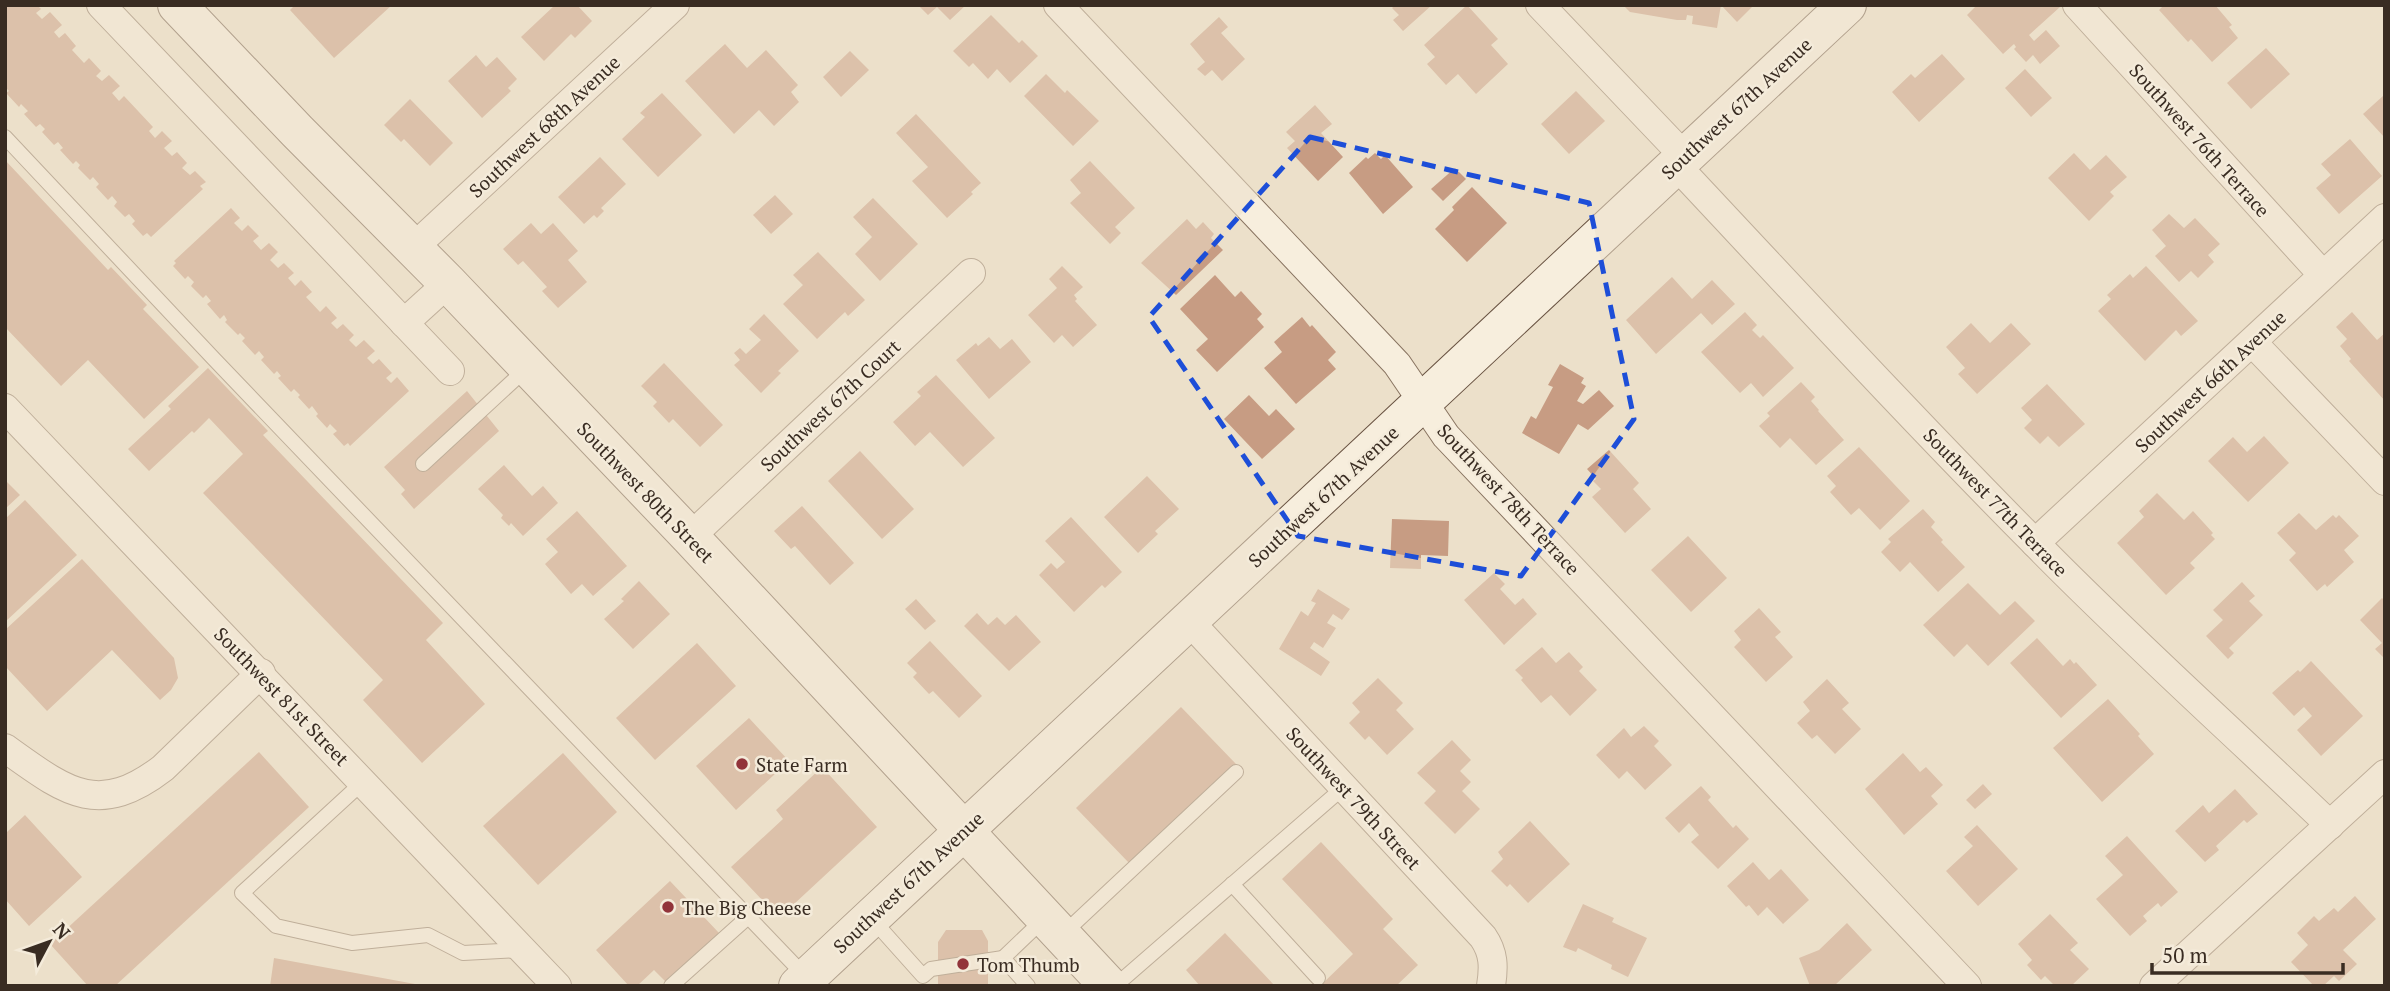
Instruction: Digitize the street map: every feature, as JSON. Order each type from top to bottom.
[{"type":"main road","name":"Southwest 80th Street","points":[[177,5],[448,283],[690,537],[1108,985]]},
{"type":"main road","name":"Southwest 67th Avenue","points":[[802,982],[1847,5]]},
{"type":"street","points":[[101,5],[450,372]]},
{"type":"street","name":"Southwest 68th Avenue","points":[[413,248],[675,5]]},
{"type":"street","name":"Southwest 78th Terrace","points":[[1058,5],[1388,355],[1446,436],[1967,986]]},
{"type":"street","name":"Southwest 77th Terrace","points":[[1540,5],[2035,543],[2126,633],[2330,825]]},
{"type":"street","name":"Southwest 76th Terrace","points":[[2077,5],[2323,275]]},
{"type":"street","name":"Southwest 66th Avenue","points":[[2035,543],[2385,218]]},
{"type":"street","name":"Southwest 67th Court","points":[[690,537],[971,273]]},
{"type":"street","points":[[404,323],[448,283]]},
{"type":"street","points":[[2252,342],[2385,481]]},
{"type":"street","name":"Southwest 81st Street","points":[[5,408],[364,781],[551,983]]},
{"type":"street","name":"Southwest 79th Street","points":[[1189,621],[1483,937],[1493,960],[1491,986]]},
{"type":"street","points":[[9,758],[65,788],[88,796],[109,796],[148,780],[163,768],[261,673]]},
{"type":"street","points":[[2154,986],[2385,774]]},
{"type":"lane","points":[[5,137],[748,917],[802,982]]},
{"type":"lane","points":[[423,464],[528,367]]},
{"type":"lane","points":[[871,918],[923,976],[932,969],[1003,958],[1053,927],[1236,772]]},
{"type":"lane","points":[[364,781],[242,893],[276,926],[352,943],[428,935],[463,953],[523,950]]},
{"type":"lane","points":[[1108,985],[1232,884],[1344,787]]},
{"type":"lane","points":[[1232,884],[1318,978]]},
{"type":"lane","points":[[671,986],[748,917]]},
{"type":"lane","points":[[1003,958],[1028,986]]},
{"type":"highlighted area","points":[[1310,137],[1589,203],[1634,419],[1521,576],[1298,536],[1149,317]]},
{"type":"building","points":[[5,5],[37,5],[41,9],[36,13],[42,19],[50,12],[62,25],[54,32],[59,38],[65,33],[76,46],[72,50],[84,63],[89,58],[101,71],[96,76],[102,81],[109,75],[120,86],[112,93],[119,101],[124,96],[153,127],[149,131],[155,138],[162,131],[172,141],[164,148],[172,156],[177,152],[187,163],[182,168],[190,175],[195,171],[206,182],[200,186],[203,189],[151,237],[147,233],[143,236],[132,224],[135,221],[129,214],[125,217],[114,206],[117,202],[112,196],[108,200],[96,187],[99,184],[93,177],[90,180],[78,168],[80,165],[76,161],[73,164],[60,150],[63,148],[58,142],[54,145],[42,132],[45,129],[40,124],[36,127],[24,114],[28,111],[21,104],[19,107],[6,93],[9,91],[5,87]]},
{"type":"building","points":[[295,5],[392,5],[334,58],[290,10]]},
{"type":"building","points":[[555,5],[577,5],[592,21],[575,38],[571,34],[544,61],[521,37]]},
{"type":"building","points":[[918,5],[966,5],[950,20],[937,7],[928,15]]},
{"type":"building","points":[[1395,5],[1432,5],[1403,31],[1393,20],[1399,15],[1392,8]]},
{"type":"building","points":[[1467,5],[1498,39],[1491,45],[1508,64],[1476,94],[1458,74],[1446,85],[1427,64],[1435,57],[1424,45]]},
{"type":"building","points":[[1623,5],[1721,5],[1717,28],[1692,24],[1693,16],[1687,15],[1686,20],[1677,20],[1630,12]]},
{"type":"building","points":[[1721,5],[1754,5],[1737,22]]},
{"type":"building","points":[[1977,5],[2059,5],[2060,7],[2029,35],[2034,41],[2046,30],[2060,46],[2040,64],[2033,55],[2026,62],[2014,49],[2014,44],[2003,54],[1967,15]]},
{"type":"building","points":[[2164,5],[2215,5],[2232,25],[2229,27],[2238,38],[2212,62],[2191,39],[2188,42],[2159,10]]},
{"type":"building","points":[[991,15],[1019,43],[1022,40],[1038,56],[1010,83],[997,69],[988,79],[973,63],[969,67],[953,51]]},
{"type":"building","points":[[1219,17],[1228,27],[1221,33],[1245,59],[1222,81],[1212,70],[1205,76],[1197,69],[1205,62],[1190,44]]},
{"type":"building","points":[[725,44],[747,68],[766,50],[798,85],[791,92],[799,102],[774,126],[759,110],[734,134],[685,81]]},
{"type":"building","points":[[2266,48],[2290,74],[2251,109],[2227,83]]},
{"type":"building","points":[[850,51],[869,70],[841,97],[823,77]]},
{"type":"building","points":[[1942,54],[1965,79],[1919,122],[1892,92],[1911,74],[1915,78]]},
{"type":"building","points":[[476,55],[486,67],[497,57],[517,79],[508,88],[511,91],[482,118],[448,81]]},
{"type":"building","points":[[2025,69],[2052,98],[2031,117],[2005,88]]},
{"type":"building","points":[[1046,74],[1099,121],[1073,146],[1024,96]]},
{"type":"building","points":[[1576,91],[1605,121],[1569,154],[1541,124]]},
{"type":"building","points":[[662,93],[702,135],[658,177],[622,139],[645,117],[640,113]]},
{"type":"building","points":[[2383,96],[2385,99],[2385,138],[2363,114]]},
{"type":"building","points":[[410,99],[453,143],[430,166],[404,139],[401,142],[384,125]]},
{"type":"building","points":[[1315,105],[1332,124],[1321,133],[1343,157],[1318,181],[1287,148],[1295,141],[1286,132]]},
{"type":"building","points":[[916,114],[981,183],[947,218],[912,181],[928,167],[896,133]]},
{"type":"building","points":[[2350,139],[2382,176],[2339,214],[2316,188],[2331,175],[2321,164]]},
{"type":"building","points":[[1375,153],[1381,159],[1385,155],[1413,187],[1383,214],[1349,173],[1366,157],[1368,159]]},
{"type":"building","points":[[2074,153],[2090,170],[2106,155],[2127,177],[2110,192],[2114,196],[2089,221],[2048,178]]},
{"type":"building","points":[[600,157],[626,184],[601,208],[604,211],[597,218],[594,215],[584,224],[558,197]]},
{"type":"building","points":[[5,160],[108,270],[111,267],[147,305],[143,309],[199,367],[144,419],[88,360],[61,386],[5,327]]},
{"type":"building","points":[[1090,161],[1135,208],[1115,227],[1121,233],[1110,244],[1070,203],[1081,193],[1070,180]]},
{"type":"building","points":[[1455,168],[1466,179],[1443,201],[1431,189]]},
{"type":"building","points":[[1472,187],[1507,223],[1467,262],[1435,229]]},
{"type":"building","points":[[775,195],[793,214],[771,234],[753,215]]},
{"type":"building","points":[[873,198],[918,244],[880,281],[855,254],[872,237],[853,217]]},
{"type":"building","points":[[231,208],[240,218],[234,223],[242,231],[248,225],[259,236],[253,241],[261,250],[269,243],[278,252],[270,260],[278,268],[284,263],[294,273],[288,278],[295,286],[301,280],[312,292],[306,297],[320,312],[326,306],[337,318],[331,323],[337,329],[343,324],[354,335],[349,340],[356,347],[364,340],[375,351],[367,358],[373,364],[379,359],[392,373],[386,378],[391,383],[397,377],[409,391],[350,446],[348,443],[344,446],[333,434],[337,431],[330,424],[327,428],[316,416],[318,414],[312,406],[309,409],[294,389],[291,392],[278,378],[281,376],[277,371],[274,374],[261,360],[264,357],[259,351],[255,355],[242,341],[245,338],[225,322],[227,320],[224,315],[220,319],[207,304],[211,301],[206,295],[203,298],[191,286],[194,282],[188,276],[185,279],[173,266],[176,263],[174,261]]},
{"type":"building","points":[[2169,214],[2184,228],[2195,218],[2220,244],[2208,255],[2214,262],[2198,278],[2191,271],[2179,282],[2155,256],[2166,246],[2152,230]]},
{"type":"building","points":[[1187,219],[1196,229],[1203,222],[1214,234],[1211,238],[1223,250],[1176,295],[1141,263]]},
{"type":"building","points":[[531,223],[541,234],[553,223],[578,251],[568,260],[587,282],[558,308],[542,291],[547,287],[523,261],[518,265],[503,249]]},
{"type":"building","points":[[818,252],[865,300],[848,316],[845,312],[817,339],[783,304],[803,285],[793,275]]},
{"type":"building","points":[[1062,266],[1083,287],[1074,295],[1077,299],[1075,301],[1097,325],[1073,347],[1062,335],[1054,343],[1028,315],[1057,288],[1049,279]]},
{"type":"building","points":[[2146,266],[2198,321],[2181,336],[2176,330],[2145,361],[2098,311],[2111,299],[2107,295],[2130,274],[2133,278]]},
{"type":"building","points":[[1215,275],[1235,297],[1241,291],[1262,314],[1257,319],[1264,327],[1217,372],[1196,350],[1208,339],[1180,309]]},
{"type":"building","points":[[1672,277],[1692,299],[1712,280],[1735,304],[1712,325],[1701,313],[1656,354],[1626,320]]},
{"type":"building","points":[[1745,312],[1757,325],[1752,330],[1760,338],[1763,335],[1794,368],[1763,397],[1751,383],[1740,393],[1701,352]]},
{"type":"building","points":[[2352,312],[2377,340],[2385,333],[2385,401],[2349,361],[2351,359],[2340,346],[2347,339],[2336,327]]},
{"type":"building","points":[[764,314],[799,351],[778,371],[781,373],[761,393],[734,365],[740,360],[734,353],[740,348],[746,354],[761,340],[749,329]]},
{"type":"building","points":[[1302,317],[1336,352],[1328,360],[1336,369],[1296,404],[1264,368],[1282,352],[1274,342]]},
{"type":"building","points":[[1971,323],[1990,343],[2011,323],[2031,344],[1977,394],[1958,374],[1965,368],[1946,347]]},
{"type":"building","points":[[989,337],[1000,349],[1012,339],[1031,362],[989,399],[956,360],[976,343],[978,346]]},
{"type":"building","points":[[664,363],[723,425],[700,447],[673,419],[669,423],[653,406],[657,402],[641,386]]},
{"type":"building","points":[[1560,364],[1584,378],[1581,383],[1586,386],[1577,401],[1583,404],[1599,390],[1614,406],[1588,430],[1578,424],[1559,454],[1522,433],[1531,416],[1536,419],[1553,387],[1548,385]]},
{"type":"building","points":[[208,368],[268,431],[263,435],[443,623],[426,640],[485,704],[422,763],[363,700],[383,680],[203,493],[243,454],[209,418],[149,471],[128,449],[171,409],[168,406]]},
{"type":"building","points":[[936,375],[995,438],[963,467],[930,432],[915,446],[893,422],[921,396],[917,392]]},
{"type":"building","points":[[1801,382],[1815,397],[1811,401],[1818,411],[1844,440],[1816,465],[1790,438],[1780,448],[1759,426],[1770,416],[1767,413]]},
{"type":"building","points":[[2047,384],[2085,424],[2059,447],[2048,436],[2040,444],[2024,428],[2032,420],[2021,408]]},
{"type":"building","points":[[467,391],[499,431],[414,509],[401,494],[405,490],[384,467]]},
{"type":"building","points":[[1249,395],[1269,416],[1276,409],[1295,429],[1262,459],[1224,419]]},
{"type":"building","points":[[2264,436],[2289,463],[2248,502],[2208,461],[2233,437],[2247,452]]},
{"type":"building","points":[[1859,447],[1910,501],[1880,530],[1859,508],[1851,515],[1830,492],[1836,486],[1827,476]]},
{"type":"building","points":[[1609,450],[1639,483],[1633,489],[1651,509],[1625,533],[1592,497],[1601,489],[1587,469]]},
{"type":"building","points":[[860,451],[914,509],[882,539],[828,481]]},
{"type":"building","points":[[504,465],[532,496],[543,486],[558,503],[523,536],[511,523],[509,526],[501,518],[503,515],[478,489]]},
{"type":"building","points":[[1147,476],[1179,509],[1155,531],[1158,534],[1138,553],[1104,517]]},
{"type":"building","points":[[5,480],[20,495],[5,509]]},
{"type":"building","points":[[2157,493],[2184,520],[2193,511],[2213,533],[2211,535],[2215,539],[2190,563],[2195,568],[2166,595],[2117,543],[2144,517],[2139,511]]},
{"type":"building","points":[[25,500],[77,555],[5,622],[5,519]]},
{"type":"building","points":[[802,506],[854,563],[830,585],[795,546],[791,549],[774,531]]},
{"type":"building","points":[[1923,509],[1935,522],[1931,527],[1943,540],[1941,542],[1965,567],[1938,592],[1910,562],[1900,572],[1881,552],[1891,542],[1888,539]]},
{"type":"building","points":[[577,511],[627,566],[593,596],[582,584],[571,594],[545,564],[558,552],[546,539]]},
{"type":"building","points":[[2299,513],[2316,530],[2333,515],[2336,518],[2339,515],[2359,536],[2344,550],[2354,562],[2327,587],[2325,584],[2317,591],[2289,560],[2296,553],[2277,533]]},
{"type":"building","points":[[1071,517],[1122,572],[1105,588],[1102,585],[1074,612],[1039,575],[1051,563],[1057,569],[1065,562],[1045,541]]},
{"type":"building","points":[[1392,519],[1449,521],[1448,556],[1421,555],[1421,569],[1390,568]]},
{"type":"building","points":[[1688,536],[1727,578],[1691,612],[1651,570]]},
{"type":"building","points":[[82,559],[174,658],[178,678],[171,690],[160,700],[112,650],[47,711],[5,666],[5,630]]},
{"type":"building","points":[[1494,573],[1505,584],[1500,589],[1515,605],[1523,598],[1537,614],[1504,645],[1464,600]]},
{"type":"building","points":[[639,581],[670,614],[633,649],[604,619],[624,601],[621,599]]},
{"type":"building","points":[[2242,582],[2255,596],[2249,601],[2263,615],[2229,648],[2234,653],[2228,659],[2206,636],[2223,620],[2213,610]]},
{"type":"building","points":[[1968,583],[2000,615],[2015,601],[2035,621],[1988,666],[1967,644],[1954,657],[1923,625]]},
{"type":"building","points":[[1318,589],[1350,609],[1342,620],[1333,614],[1327,623],[1336,628],[1323,648],[1314,642],[1310,648],[1330,662],[1321,676],[1279,649],[1301,611],[1308,616],[1316,603],[1311,601]]},
{"type":"building","points":[[2382,598],[2385,601],[2385,659],[2375,649],[2382,643],[2360,620]]},
{"type":"building","points":[[916,599],[936,621],[925,630],[905,609]]},
{"type":"building","points":[[1759,608],[1781,632],[1775,637],[1793,657],[1766,682],[1734,647],[1741,640],[1734,631]]},
{"type":"building","points":[[977,613],[988,625],[997,617],[1005,625],[1016,615],[1041,642],[1009,671],[964,626]]},
{"type":"building","points":[[2037,638],[2063,666],[2070,659],[2074,664],[2076,662],[2097,685],[2061,718],[2010,663]]},
{"type":"building","points":[[930,641],[982,696],[959,718],[933,691],[929,694],[913,677],[917,673],[907,663]]},
{"type":"building","points":[[697,643],[736,686],[655,760],[616,718]]},
{"type":"building","points":[[1542,647],[1556,663],[1569,652],[1583,667],[1579,671],[1597,690],[1570,716],[1551,695],[1541,703],[1515,670]]},
{"type":"building","points":[[2311,661],[2363,716],[2321,756],[2297,730],[2312,716],[2304,707],[2294,716],[2272,693]]},
{"type":"building","points":[[1378,678],[1403,703],[1396,710],[1414,729],[1387,755],[1369,736],[1365,740],[1349,723],[1360,712],[1352,703]]},
{"type":"building","points":[[1827,679],[1849,703],[1842,709],[1861,729],[1835,754],[1817,735],[1812,739],[1797,723],[1810,711],[1803,702]]},
{"type":"building","points":[[2108,699],[2154,754],[2102,802],[2053,748]]},
{"type":"building","points":[[1181,707],[1236,764],[1130,864],[1076,808]]},
{"type":"building","name":"State Farm","points":[[749,718],[789,761],[736,810],[696,766]]},
{"type":"building","points":[[1644,726],[1659,741],[1654,746],[1672,765],[1645,790],[1627,771],[1619,779],[1596,755],[1624,728],[1631,737]]},
{"type":"building","points":[[1452,740],[1471,760],[1460,771],[1471,782],[1462,791],[1480,809],[1455,834],[1424,803],[1436,791],[1417,773]]},
{"type":"building","points":[[259,752],[309,807],[115,986],[88,986],[50,944]]},
{"type":"building","points":[[563,753],[617,812],[538,885],[483,826]]},
{"type":"building","points":[[1903,753],[1920,772],[1926,767],[1943,785],[1931,796],[1938,804],[1904,835],[1865,789]]},
{"type":"building","points":[[822,767],[877,827],[779,918],[731,867],[783,819],[776,810]]},
{"type":"building","points":[[1983,784],[1992,794],[1975,809],[1966,800]]},
{"type":"building","points":[[1701,786],[1711,797],[1708,800],[1733,828],[1736,825],[1749,839],[1718,869],[1691,842],[1699,835],[1689,823],[1679,833],[1665,818]]},
{"type":"building","points":[[2235,789],[2258,814],[2247,823],[2244,820],[2216,846],[2219,850],[2205,862],[2175,831],[2203,805],[2209,813]]},
{"type":"building","points":[[25,815],[82,877],[29,926],[5,899],[5,831]]},
{"type":"building","points":[[1530,821],[1570,864],[1528,903],[1510,884],[1507,887],[1491,871],[1503,859],[1498,852]]},
{"type":"building","points":[[1977,825],[2018,869],[1978,906],[1946,871],[1973,846],[1964,837]]},
{"type":"building","points":[[2127,836],[2178,892],[2161,907],[2158,903],[2143,916],[2147,921],[2130,936],[2096,899],[2123,875],[2105,856]]},
{"type":"building","points":[[1321,842],[1393,919],[1383,929],[1418,965],[1396,986],[1320,986],[1353,954],[1282,879]]},
{"type":"building","points":[[1753,862],[1769,880],[1781,869],[1809,900],[1783,924],[1767,907],[1758,916],[1727,886]]},
{"type":"building","name":"The Big Cheese","points":[[670,881],[719,933],[666,982],[654,970],[637,986],[629,986],[596,950]]},
{"type":"building","points":[[2355,896],[2376,919],[2343,950],[2357,964],[2339,981],[2334,976],[2323,986],[2314,986],[2291,962],[2308,945],[2297,933],[2314,916],[2319,921],[2334,908],[2338,912]]},
{"type":"building","points":[[1583,904],[1614,918],[1612,922],[1647,938],[1628,977],[1611,969],[1612,965],[1578,948],[1576,952],[1563,947]]},
{"type":"building","points":[[2050,914],[2078,943],[2070,950],[2089,969],[2071,986],[2055,986],[2045,976],[2041,980],[2027,965],[2032,960],[2018,944]]},
{"type":"building","points":[[1847,923],[1872,950],[1834,986],[1810,986],[1799,958],[1819,950]]},
{"type":"building","name":"Tom Thumb","points":[[946,930],[982,930],[988,941],[988,986],[938,986],[938,942]]},
{"type":"building","points":[[1225,933],[1275,986],[1200,986],[1186,970]]},
{"type":"building","points":[[274,958],[415,984],[270,986]]},
{"type":"place","name":"State Farm","points":[[742,764]]},
{"type":"place","name":"The Big Cheese","points":[[668,907]]},
{"type":"place","name":"Tom Thumb","points":[[963,964]]}]
